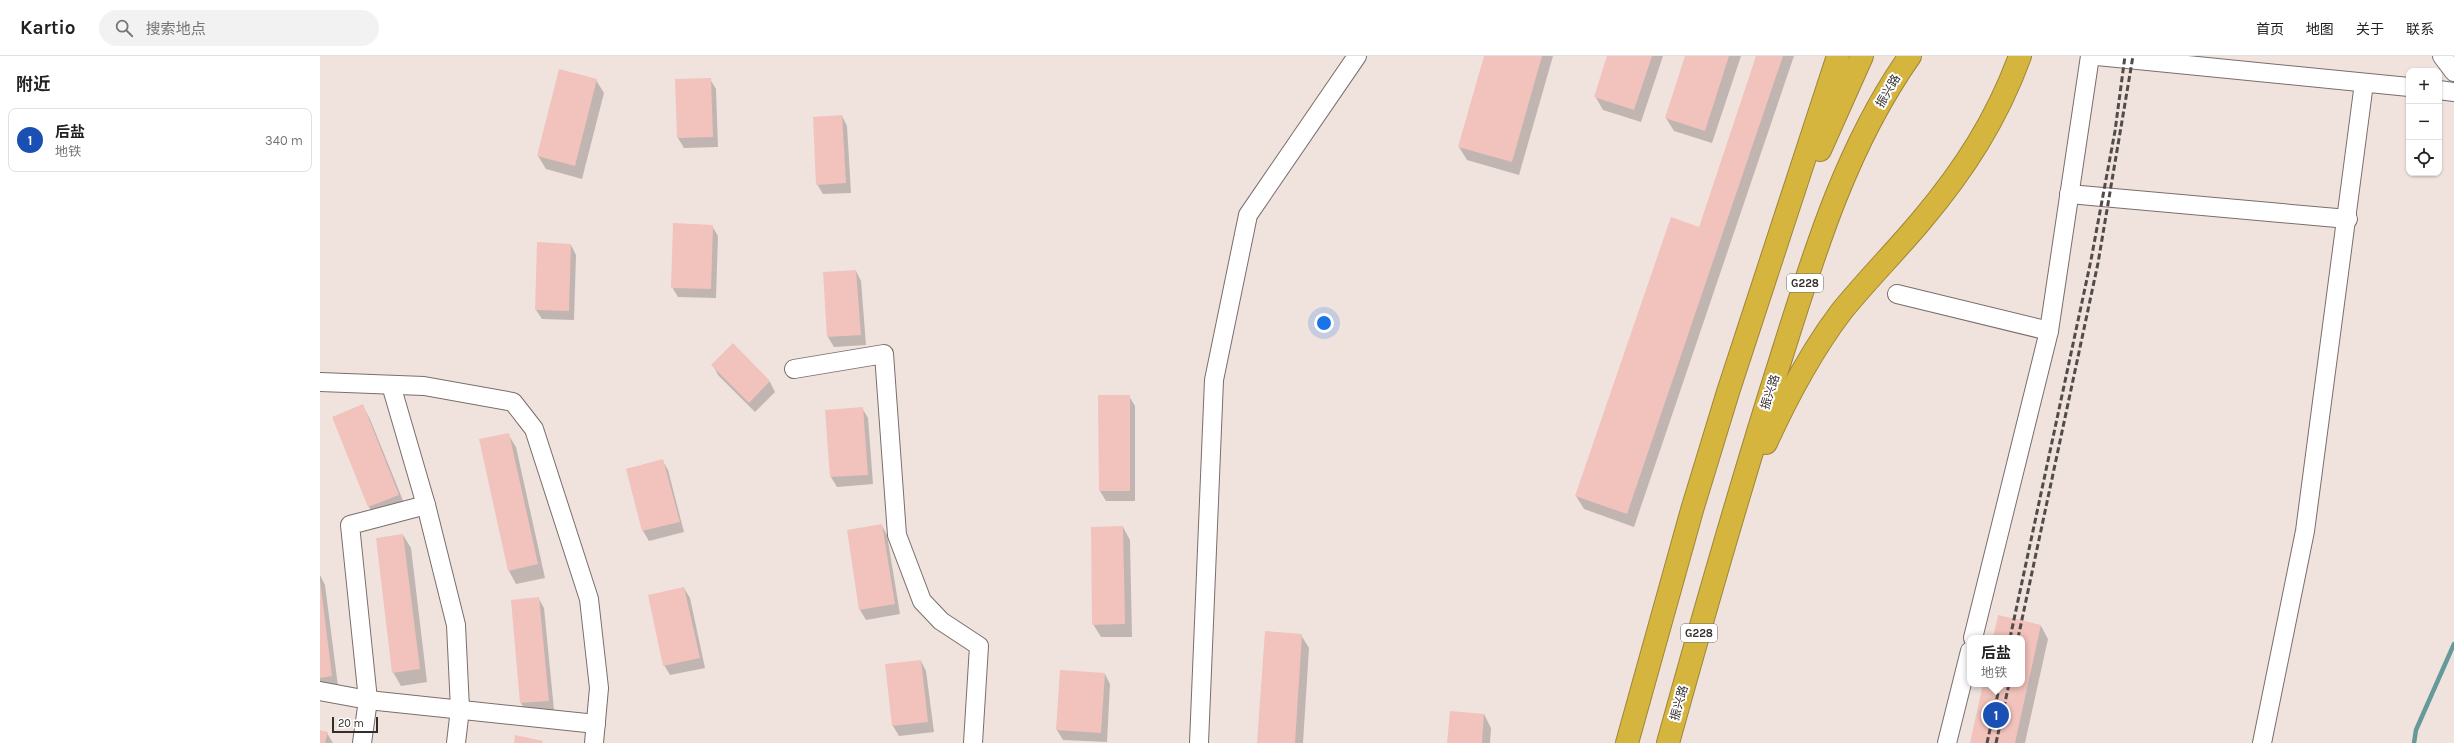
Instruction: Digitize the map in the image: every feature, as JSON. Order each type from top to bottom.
[{"type":"highway","points":[[1627,743],[1694,503],[1838,56]]},
{"type":"highway","points":[[1770,264],[1862,56]]},
{"type":"highway","name":"振兴路","points":[[1668,743],[1730,523],[1807,275],[1851,160],[1874,114],[1910,56]]},
{"type":"highway","points":[[1730,523],[1790,391],[1815,348],[1841,312],[1921,221],[1952,183],[1981,140],[2006,94],[2020,56]]},
{"type":"street","points":[[1199,743],[1214,380],[1248,215],[1357,56]]},
{"type":"street","points":[[1974,635],[2049,332],[2090,56]]},
{"type":"street","points":[[2097,56],[2406,87]]},
{"type":"street","points":[[2442,56],[2454,72]]},
{"type":"street","points":[[2262,743],[2305,531],[2348,219],[2364,83]]},
{"type":"street","points":[[2442,90],[2454,92]]},
{"type":"street","points":[[2069,194],[2348,219]]},
{"type":"street","points":[[1897,294],[2049,332]]},
{"type":"street","points":[[794,369],[884,354],[897,535],[922,601],[941,621],[979,646],[973,743]]},
{"type":"street","points":[[320,382],[424,386],[513,402],[534,429],[589,598],[599,688],[594,743]]},
{"type":"street","points":[[391,385],[426,505],[456,625],[460,710],[456,743]]},
{"type":"street","points":[[362,743],[368,700],[350,525],[426,505]]},
{"type":"street","points":[[1946,743],[1967,662]]},
{"type":"street","points":[[320,691],[368,700],[596,724]]},
{"type":"building","points":[[1484,56],[1542,56],[1512,162],[1458,147]]},
{"type":"building","points":[[1607,56],[1652,56],[1634,110],[1594,97]]},
{"type":"building","points":[[1685,56],[1729,56],[1705,131],[1665,118]]},
{"type":"building","points":[[1756,56],[1783,56],[1627,514],[1575,496],[1671,217],[1699,227]]},
{"type":"building","points":[[559,69],[597,79],[575,166],[537,156]]},
{"type":"building","points":[[711,78],[713,137],[677,138],[675,79]]},
{"type":"building","points":[[842,115],[846,183],[816,185],[813,117]]},
{"type":"building","points":[[673,223],[713,225],[711,289],[671,288]]},
{"type":"building","points":[[537,242],[571,244],[569,311],[535,310]]},
{"type":"building","points":[[856,270],[861,335],[827,337],[823,272]]},
{"type":"building","points":[[733,343],[770,381],[749,403],[711,365]]},
{"type":"building","points":[[1098,395],[1130,395],[1130,491],[1099,491]]},
{"type":"building","points":[[363,404],[399,495],[368,507],[332,417]]},
{"type":"building","points":[[863,407],[868,475],[830,477],[825,410]]},
{"type":"building","points":[[509,433],[538,564],[508,571],[479,439]]},
{"type":"building","points":[[663,459],[680,522],[642,531],[626,469]]},
{"type":"building","points":[[882,524],[895,604],[859,610],[847,530]]},
{"type":"building","points":[[1123,526],[1125,624],[1092,625],[1091,527]]},
{"type":"building","points":[[403,534],[420,669],[392,673],[376,538]]},
{"type":"building","points":[[320,580],[332,676],[320,678]]},
{"type":"building","points":[[684,587],[700,658],[663,666],[648,595]]},
{"type":"building","points":[[539,597],[549,701],[520,703],[511,600]]},
{"type":"building","points":[[1998,615],[2041,625],[2015,743],[1970,743],[1982,687],[2025,687],[2025,635],[1994,635]]},
{"type":"building","points":[[1265,631],[1302,634],[1295,743],[1257,743]]},
{"type":"building","points":[[921,660],[928,722],[892,726],[885,664]]},
{"type":"building","points":[[1060,670],[1105,673],[1101,733],[1056,730]]},
{"type":"building","points":[[1450,711],[1484,714],[1482,743],[1447,743]]},
{"type":"building","points":[[320,730],[328,732],[325,743],[320,743]]},
{"type":"building","points":[[515,735],[543,741],[542,743],[514,743]]},
{"type":"waterway","points":[[2414,743],[2416,730],[2454,644]]},
{"type":"railway","points":[[2011,635],[2091,260],[2115,131],[2125,56]]},
{"type":"railway","points":[[2019,635],[2098,263],[2133,56]]},
{"type":"railway","points":[[1987,743],[1999,687]]},
{"type":"railway","points":[[1996,743],[2008,687]]},
{"type":"place","name":"后盐","points":[[1996,715]]}]
